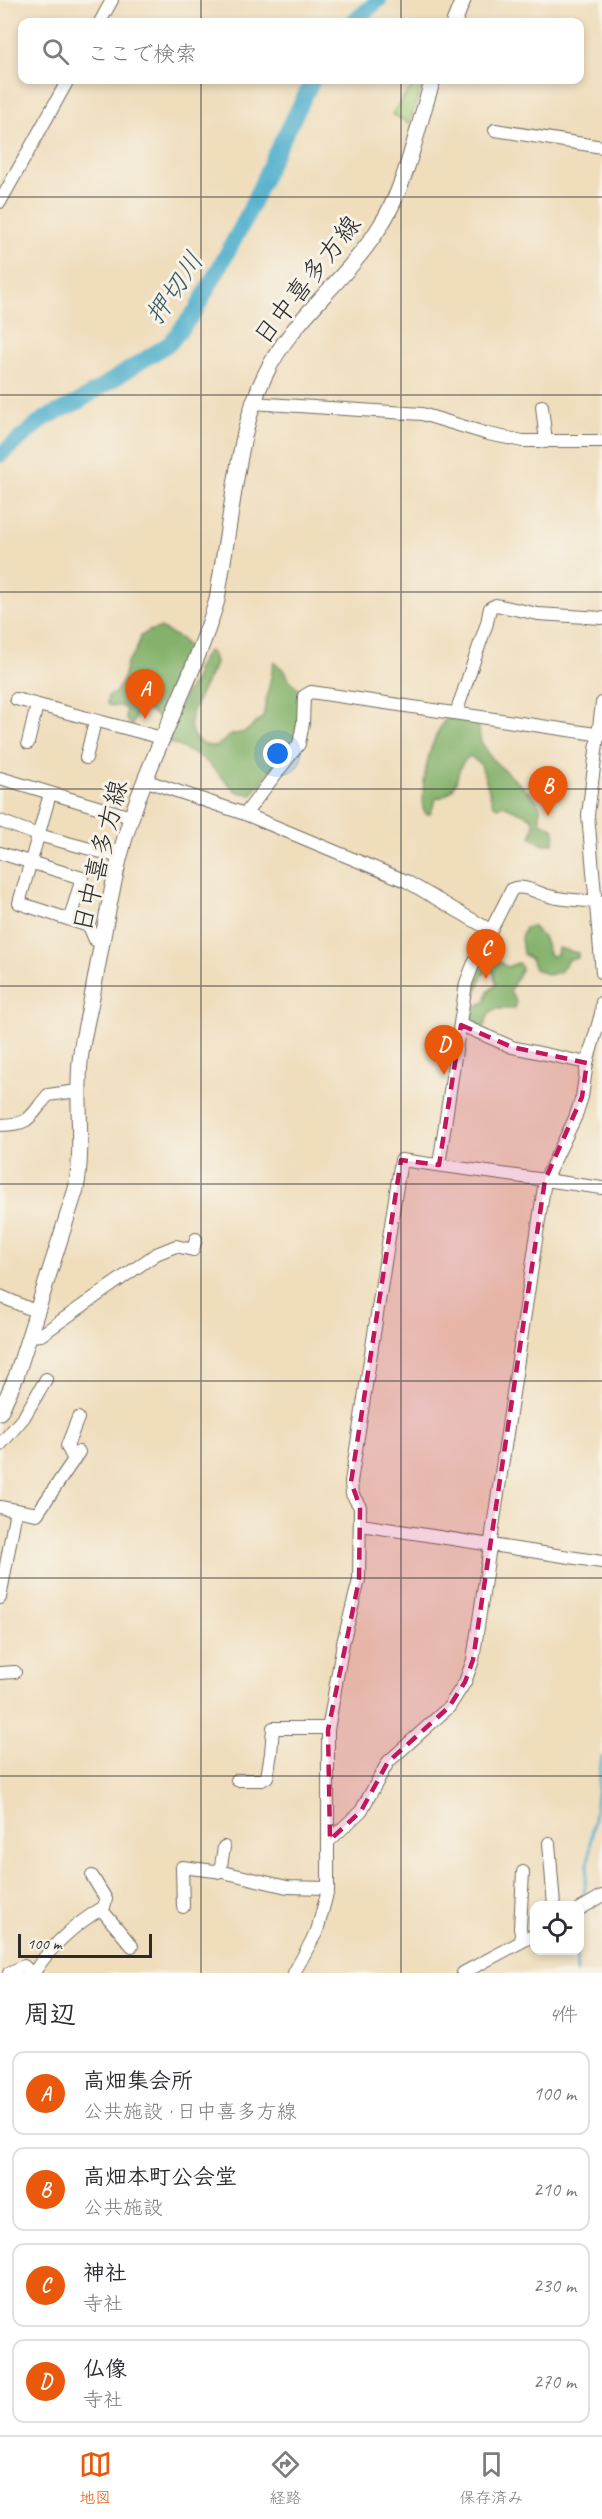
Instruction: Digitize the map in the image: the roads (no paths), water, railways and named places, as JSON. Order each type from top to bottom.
[{"type":"main road","points":[[456,18],[463,0]]},
{"type":"main road","name":"日中喜多方線","points":[[0,1412],[16,1377],[76,1189],[80,1159],[78,1091],[80,1058],[120,857],[144,780],[203,645],[217,600],[244,431],[252,403],[280,347],[373,238],[388,215],[401,183],[432,84]]},
{"type":"street","points":[[102,18],[112,0]]},
{"type":"street","points":[[0,202],[66,84]]},
{"type":"street","points":[[495,130],[602,147]]},
{"type":"street","points":[[252,403],[422,414],[488,434],[523,441],[602,441]]},
{"type":"street","points":[[542,406],[546,442]]},
{"type":"street","points":[[456,713],[487,622],[489,608],[496,605],[538,614],[602,618]]},
{"type":"street","points":[[245,814],[299,744],[305,711],[304,696],[311,692],[600,735]]},
{"type":"street","points":[[16,699],[162,738]]},
{"type":"street","points":[[602,702],[600,735],[588,815],[599,902],[602,973]]},
{"type":"street","points":[[27,743],[37,705]]},
{"type":"street","points":[[86,758],[96,720]]},
{"type":"street","points":[[0,778],[131,817]]},
{"type":"street","points":[[144,780],[245,814],[405,881],[490,930]]},
{"type":"street","points":[[50,794],[19,903],[89,926],[95,940],[103,943]]},
{"type":"street","points":[[0,822],[38,835],[120,857]]},
{"type":"street","points":[[0,853],[82,878],[69,918]]},
{"type":"street","points":[[439,1165],[466,983],[512,889],[515,887],[562,899],[599,902]]},
{"type":"street","points":[[330,1840],[361,1811],[388,1762],[449,1707],[465,1682],[473,1660],[545,1180],[575,1118],[582,1097],[587,1063],[601,1014],[602,1002]]},
{"type":"street","points":[[461,1025],[512,1047],[587,1063]]},
{"type":"street","points":[[0,1125],[24,1122],[34,1115],[48,1095],[56,1092],[78,1091]]},
{"type":"street","points":[[294,1973],[317,1931],[324,1912],[328,1888],[330,1840],[328,1728],[343,1643],[359,1580],[360,1507],[352,1494],[351,1482],[401,1160],[602,1188]]},
{"type":"street","points":[[30,1335],[41,1335],[156,1254],[176,1246],[193,1250],[196,1239]]},
{"type":"street","points":[[0,1296],[37,1312]]},
{"type":"street","points":[[0,1445],[15,1431],[46,1379]]},
{"type":"street","points":[[0,1508],[37,1514],[77,1456],[67,1446],[78,1418]]},
{"type":"street","points":[[0,1598],[16,1510]]},
{"type":"street","points":[[361,1525],[602,1562]]},
{"type":"street","points":[[0,1672],[15,1672]]},
{"type":"street","points":[[237,1780],[265,1780],[272,1753],[273,1728],[328,1728]]},
{"type":"street","points":[[549,1843],[554,1901]]},
{"type":"street","points":[[220,1872],[224,1847]]},
{"type":"street","points":[[183,1907],[182,1867],[220,1872],[287,1887],[328,1888]]},
{"type":"street","points":[[522,1941],[520,1928],[523,1872]]},
{"type":"street","points":[[9,1973],[24,1966],[29,1971],[35,1971],[63,1937],[106,1904],[106,1899],[92,1876]]},
{"type":"street","points":[[584,1906],[602,1896]]},
{"type":"street","points":[[101,1909],[132,1946]]},
{"type":"street","points":[[463,1973],[530,1937]]},
{"type":"waterway","name":"押切川","points":[[358,18],[379,0]]},
{"type":"waterway","name":"押切川","points":[[0,455],[45,418],[78,402],[170,343],[196,310],[245,220],[274,156],[311,84]]},
{"type":"waterway","points":[[583,1901],[602,1757]]},
{"type":"waterway","points":[[576,1955],[577,1973]]},
{"type":"place","name":"高畑集会所","points":[[145,719]]},
{"type":"place","name":"高畑本町公会堂","points":[[548,816]]},
{"type":"place","name":"神社","points":[[486,979]]},
{"type":"place","name":"仏像","points":[[444,1075]]}]
